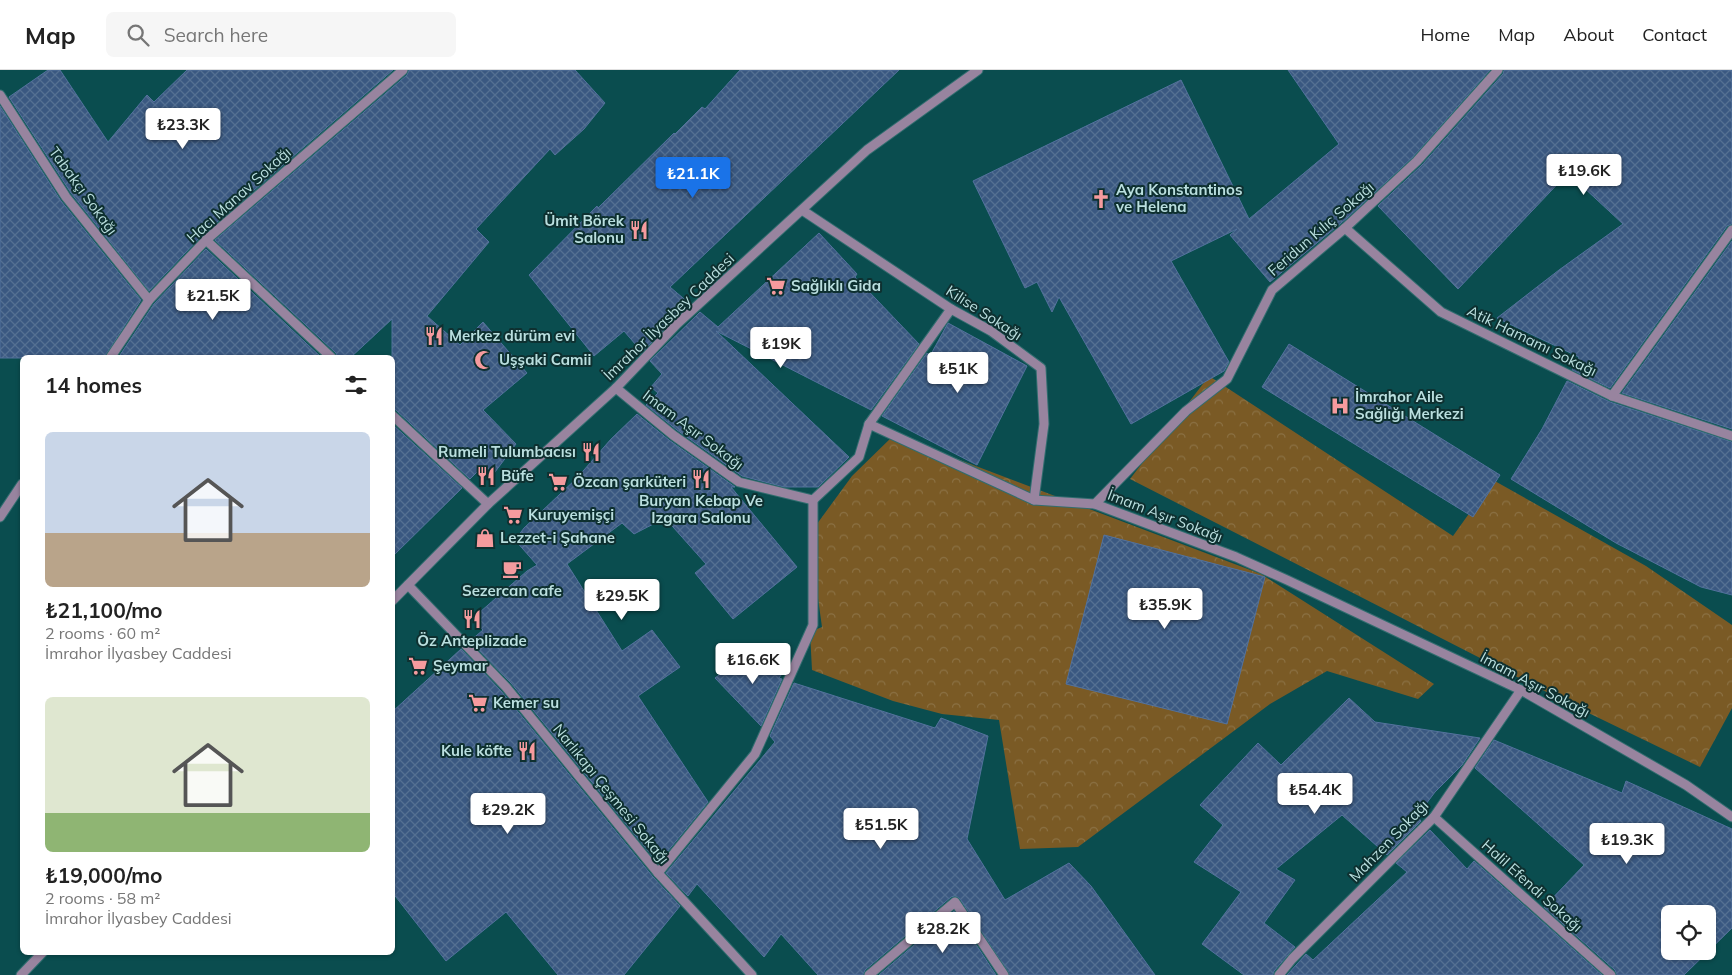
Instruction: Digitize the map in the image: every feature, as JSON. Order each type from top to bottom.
[{"type":"street","name":"Hacı Manav Sokağı","points":[[112,355],[149,300],[206,240],[403,70]]},
{"type":"street","name":"İmrahor İlyasbey Caddesi","points":[[395,598],[488,504],[616,388],[677,324],[867,150],[978,70]]},
{"type":"street","name":"Feridun Kılıç Sokağı","points":[[1095,504],[1186,411],[1226,379],[1272,290],[1345,228],[1417,161],[1498,70]]},
{"type":"street","name":"Tabakçı Sokağı","points":[[0,95],[66,196],[149,300]]},
{"type":"street","name":"Kilise Sokağı","points":[[802,210],[951,309],[991,331],[1041,368],[1044,424],[1034,500]]},
{"type":"street","name":"Atik Hamamı Sokağı","points":[[1345,228],[1441,312],[1612,396],[1732,436]]},
{"type":"street","points":[[1612,396],[1732,230]]},
{"type":"street","points":[[206,240],[329,355]]},
{"type":"street","points":[[658,873],[755,754],[813,626],[813,500],[858,457],[869,424],[951,309]]},
{"type":"street","name":"İmam Aşır Sokağı","points":[[616,388],[673,435],[739,482],[813,500]]},
{"type":"street","points":[[395,417],[488,504]]},
{"type":"street","name":"İmam Aşır Sokağı","points":[[869,424],[1034,500],[1095,504],[1236,557],[1521,690],[1686,785],[1732,818]]},
{"type":"street","points":[[0,517],[20,487]]},
{"type":"street","name":"Narlıkapı Çeşmesi Sokağı","points":[[408,585],[506,687],[658,873],[752,975]]},
{"type":"street","name":"Mahzen Sokağı","points":[[1279,975],[1292,959],[1434,817],[1521,690]]},
{"type":"street","name":"Halil Efendi Sokağı","points":[[1434,817],[1612,975]]},
{"type":"street","points":[[869,975],[955,902],[1004,975]]},
{"type":"street","points":[[21,975],[40,955]]},
{"type":"green space","points":[[1209,376],[1453,536],[1493,480],[1646,566],[1732,625],[1732,708],[1700,767],[1570,704],[1130,479]]},
{"type":"green space","points":[[894,435],[1261,574],[1434,684],[1418,699],[1327,671],[1270,704],[1078,847],[1020,849],[999,720],[942,714],[893,701],[812,670],[810,632],[822,627],[815,577],[814,528],[852,476]]},
{"type":"building","points":[[48,70],[60,70],[108,142],[147,95],[154,102],[187,70],[393,70],[202,235],[149,291],[71,193],[9,97]]},
{"type":"building","points":[[409,70],[575,70],[605,103],[584,129],[555,155],[550,149],[476,229],[489,242],[427,316],[460,345],[483,322],[527,373],[483,410],[516,444],[492,476],[482,467],[470,479],[395,410],[395,355],[392,355],[392,319],[353,355],[337,355],[215,240],[407,75]]},
{"type":"building","points":[[740,70],[899,70],[670,287],[690,304],[642,352],[624,331],[594,356],[529,275],[597,206],[598,208],[674,133],[702,107],[705,109]]},
{"type":"building","points":[[1288,70],[1490,70],[1413,157],[1347,218],[1270,282],[1230,235],[1237,229],[1171,261],[1229,362],[1224,371],[1131,424],[1059,297],[1052,312],[1037,282],[1025,288],[973,181],[1181,80],[1249,219],[1339,144]]},
{"type":"building","points":[[1504,70],[1732,70],[1732,224],[1727,226],[1610,388],[1572,370],[1579,357],[1497,318],[1623,224],[1568,173],[1458,289],[1378,206],[1422,165],[1503,74]]},
{"type":"building","points":[[0,106],[61,201],[141,300],[106,355],[20,355],[20,358],[0,358]]},
{"type":"building","points":[[819,233],[857,274],[855,277],[919,344],[871,410],[716,331],[849,457],[818,487],[784,487],[742,476],[677,430],[646,405],[658,393],[651,387],[662,374],[650,361],[700,312],[718,327]]},
{"type":"building","points":[[1732,241],[1732,429],[1622,393]]},
{"type":"building","points":[[206,249],[319,355],[120,355],[154,304]]},
{"type":"building","points":[[948,323],[1027,366],[977,465],[882,416],[927,353],[930,356]]},
{"type":"building","name":"İmrahor Aile Sağlığı Merkezi","points":[[1289,344],[1500,475],[1473,517],[1262,387]]},
{"type":"building","points":[[1567,381],[1610,402],[1732,442],[1732,595],[1701,587],[1616,543],[1511,479],[1542,429]]},
{"type":"building","points":[[637,414],[669,440],[735,487],[731,487],[797,567],[733,619],[695,573],[706,564],[665,518],[634,534],[622,523],[567,564],[622,651],[652,630],[680,667],[638,696],[708,802],[658,863],[511,683],[470,641],[483,630],[472,619],[527,571],[537,565],[515,540],[524,528],[577,478],[611,439]]},
{"type":"building","points":[[395,427],[462,488],[395,554]]},
{"type":"building","points":[[1104,535],[1265,577],[1227,724],[1066,684]]},
{"type":"building","points":[[461,649],[501,691],[653,877],[680,906],[624,975],[558,975],[506,912],[446,961],[395,896],[395,709]]},
{"type":"building","points":[[743,657],[788,665],[779,678],[782,679],[761,726],[715,678]]},
{"type":"building","points":[[794,683],[935,728],[941,718],[988,736],[967,839],[1005,900],[1069,863],[1091,886],[1155,975],[1010,975],[960,899],[955,896],[951,897],[865,970],[863,975],[818,975],[781,934],[764,957],[697,884],[688,896],[666,873],[775,742],[770,736]]},
{"type":"building","points":[[1349,698],[1375,722],[1480,738],[1462,765],[1435,792],[1417,816],[1421,821],[1387,855],[1342,815],[1276,869],[1295,880],[1264,923],[1295,947],[1274,971],[1273,975],[1244,975],[1202,944],[1241,892],[1194,862],[1223,825],[1200,805],[1258,743],[1281,765]]},
{"type":"building","points":[[1494,740],[1622,793],[1626,781],[1732,829],[1732,928],[1716,944],[1716,905],[1661,905],[1661,960],[1699,960],[1684,975],[1617,975],[1615,970],[1544,907],[1584,865],[1475,768]]},
{"type":"building","points":[[1430,830],[1467,869],[1474,861],[1602,975],[1287,975],[1306,954],[1313,960],[1407,872],[1396,863]]},
{"type":"building","points":[[954,911],[996,975],[879,975]]},
{"type":"place","name":"Aya Konstantinos ve Helena","points":[[1101,199]]},
{"type":"place","name":"Ümit Börek Salonu","points":[[639,230]]},
{"type":"place","name":"Sağlıklı Gida","points":[[776,286]]},
{"type":"place","name":"Merkez dürüm evi","points":[[434,336]]},
{"type":"place","name":"Uşşaki Camii","points":[[484,360]]},
{"type":"place","name":"İmrahor Aile Sağlığı Merkezi","points":[[1340,406]]},
{"type":"place","name":"Rumeli Tulumbacısı","points":[[591,452]]},
{"type":"place","name":"Büfe","points":[[486,476]]},
{"type":"place","name":"Buryan Kebap Ve Izgara Salonu","points":[[701,479]]},
{"type":"place","name":"Özcan şarküteri","points":[[558,482]]},
{"type":"place","name":"Kuruyemişçi","points":[[513,515]]},
{"type":"place","name":"Lezzet-i Şahane","points":[[485,538]]},
{"type":"place","name":"Sezercan cafe","points":[[512,569]]},
{"type":"place","name":"Öz Anteplizade","points":[[472,619]]},
{"type":"place","name":"Şeymar","points":[[418,666]]},
{"type":"place","name":"Kemer su","points":[[478,703]]},
{"type":"place","name":"Kule köfte","points":[[527,751]]}]
